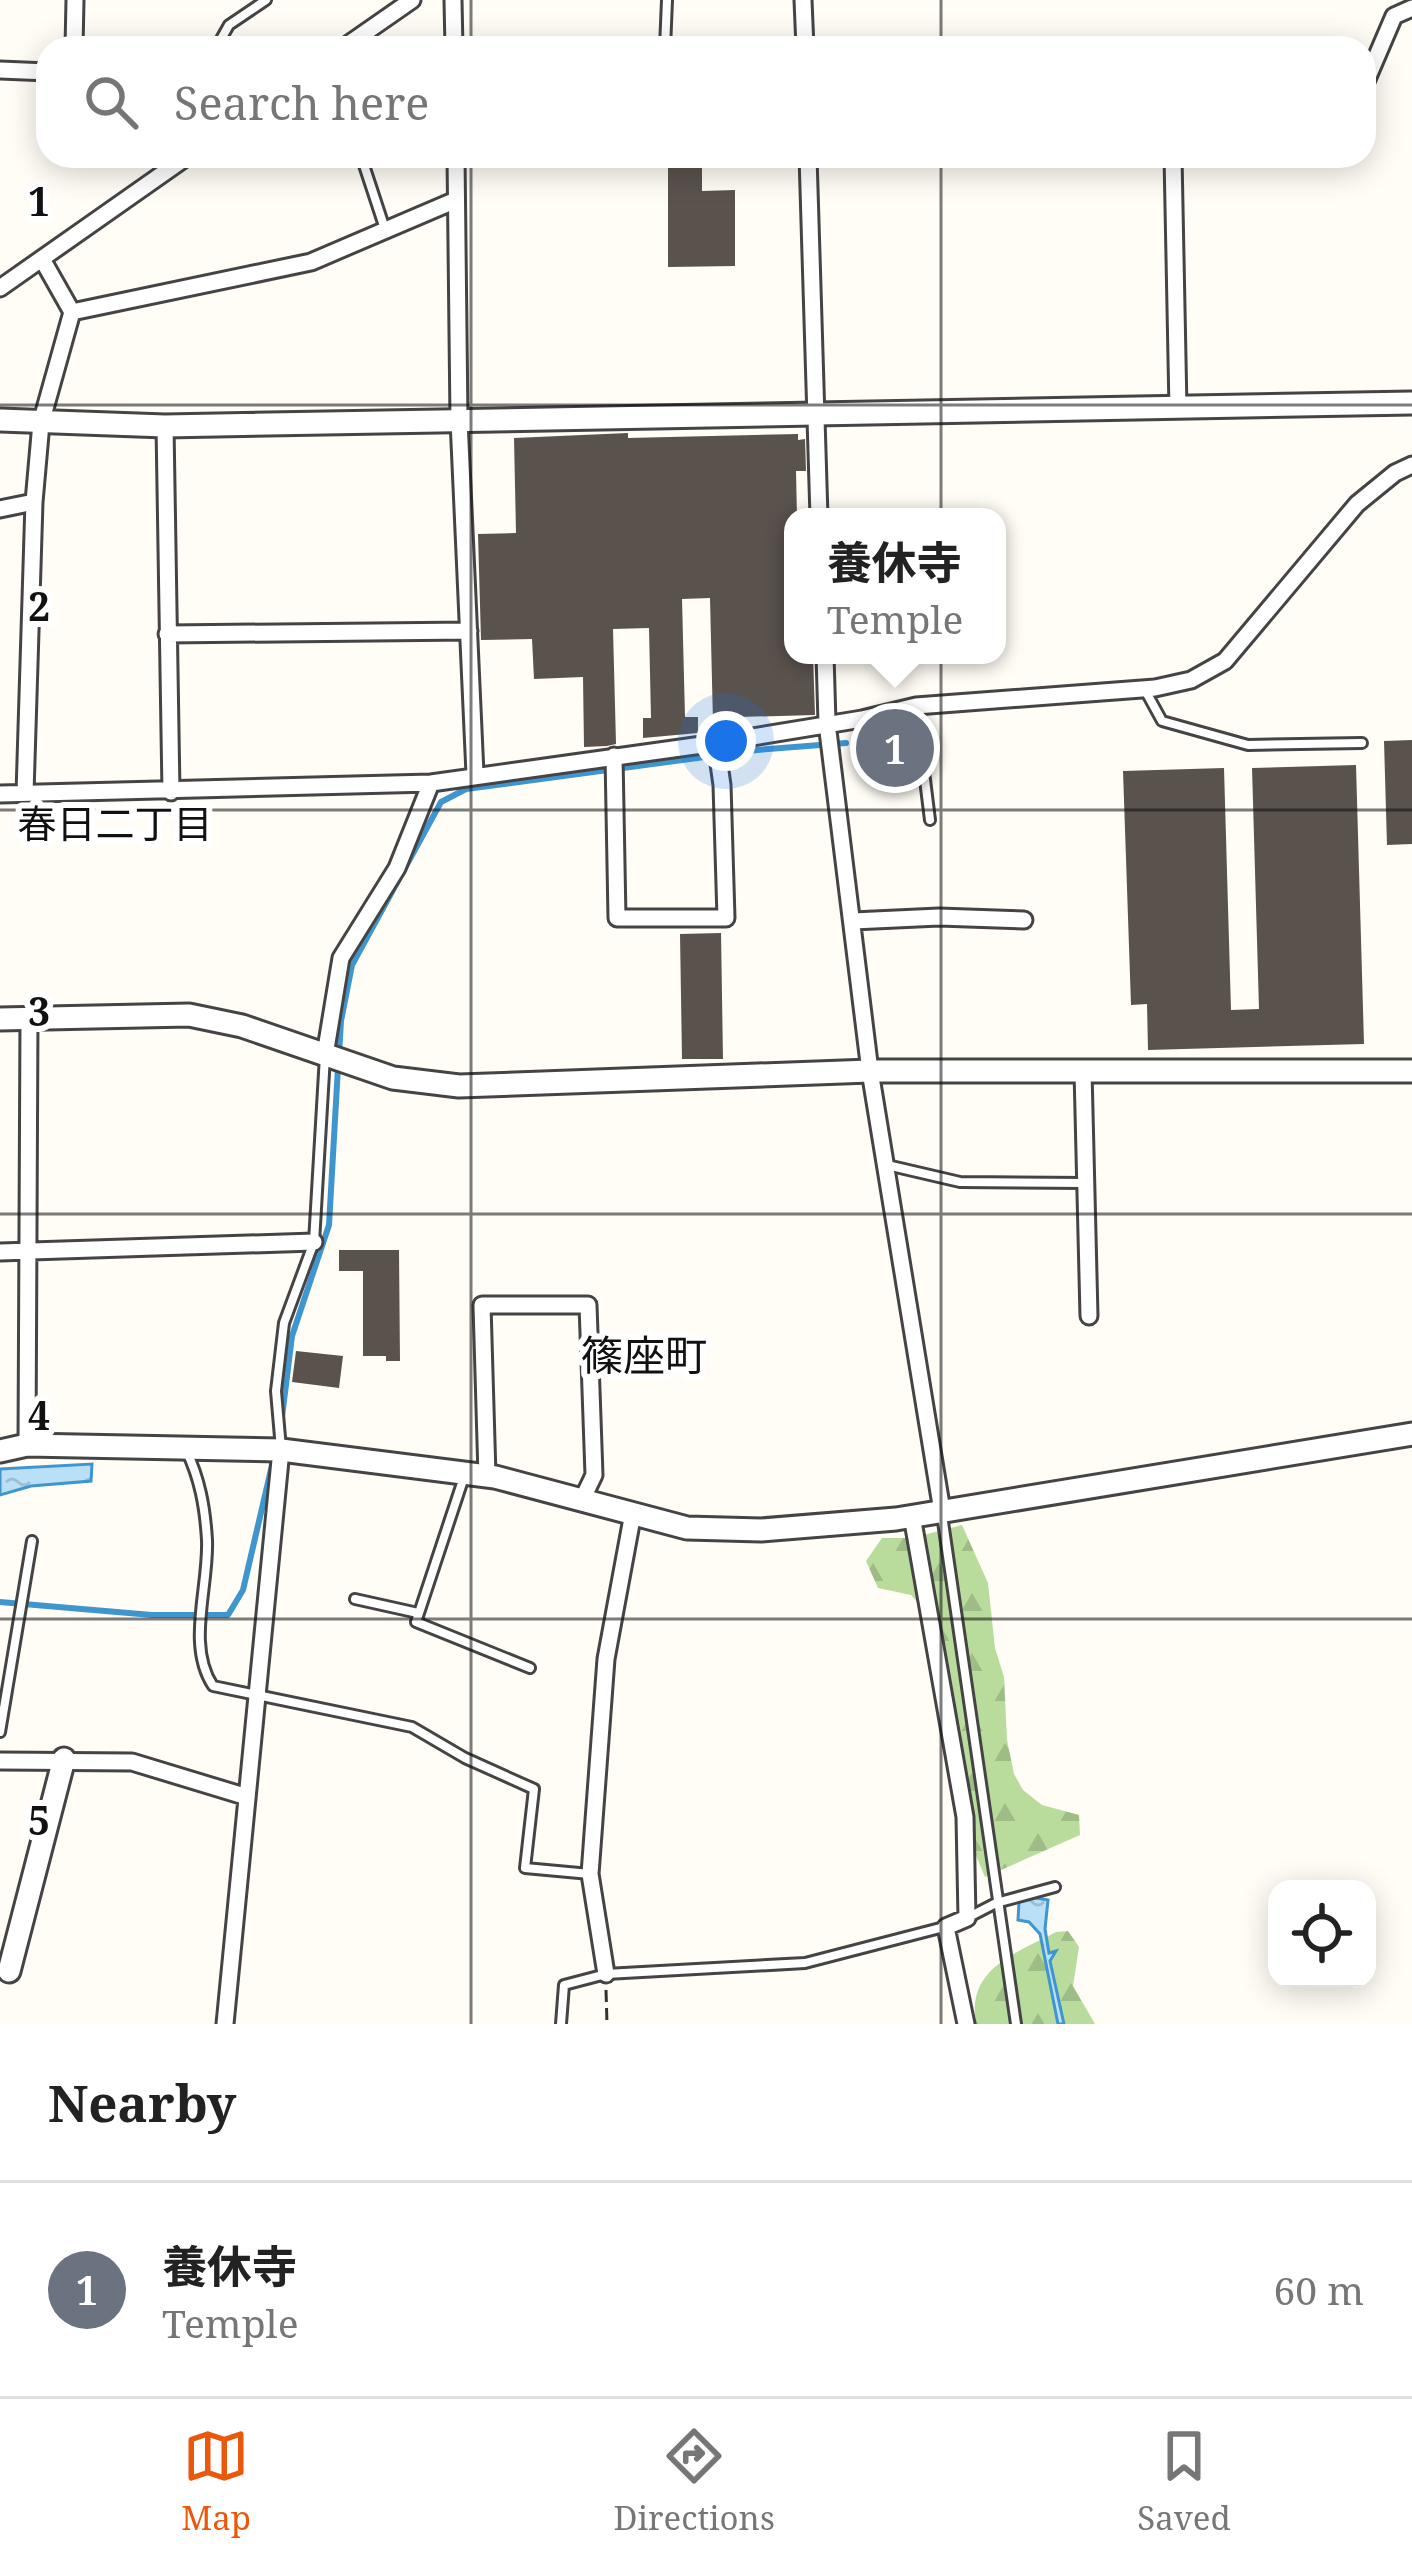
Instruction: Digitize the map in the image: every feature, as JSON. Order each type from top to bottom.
[{"type":"street","points":[[74,36],[75,0]]},
{"type":"street","points":[[360,36],[412,0]]},
{"type":"street","points":[[453,0],[454,36]]},
{"type":"street","points":[[803,0],[804,36]]},
{"type":"street","points":[[1376,58],[1394,16],[1412,8]]},
{"type":"street","points":[[0,70],[36,72]]},
{"type":"street","points":[[0,288],[170,168]]},
{"type":"street","points":[[456,168],[459,420],[476,774]]},
{"type":"street","points":[[808,168],[820,508]]},
{"type":"street","points":[[1173,168],[1178,409]]},
{"type":"street","points":[[72,312],[310,262],[456,200]]},
{"type":"street","points":[[25,793],[41,423],[72,312],[42,260]]},
{"type":"street","points":[[0,420],[165,427],[1412,403]]},
{"type":"street","points":[[165,427],[171,792]]},
{"type":"street","points":[[0,794],[431,783],[716,743],[916,706],[1144,689],[1191,680],[1225,661],[1357,504],[1395,472],[1412,465]]},
{"type":"street","points":[[0,509],[34,502]]},
{"type":"street","points":[[167,634],[469,631]]},
{"type":"street","points":[[824,664],[827,723],[870,1071],[942,1511]]},
{"type":"street","points":[[614,756],[617,918],[726,917],[716,743]]},
{"type":"street","points":[[325,1054],[341,958],[397,868],[431,783]]},
{"type":"street","points":[[853,921],[1024,920]]},
{"type":"street","points":[[0,1019],[189,1015],[242,1026],[392,1078],[459,1086],[870,1071],[1412,1071]]},
{"type":"street","points":[[27,1445],[29,1017]]},
{"type":"street","points":[[1084,1071],[1089,1316]]},
{"type":"street","points":[[0,1252],[314,1242]]},
{"type":"street","points":[[476,1474],[482,1305],[588,1305],[594,1475],[583,1498]]},
{"type":"street","points":[[0,1450],[27,1445],[281,1450],[476,1474],[688,1528],[760,1530],[912,1516],[1412,1434]]},
{"type":"street","points":[[225,2024],[281,1450]]},
{"type":"street","points":[[606,1974],[590,1874],[606,1659],[633,1513]]},
{"type":"street","points":[[912,1516],[964,1817],[967,1918],[946,1927],[966,2024]]},
{"type":"street","points":[[9,1971],[64,1759]]},
{"type":"street","points":[[0,1761],[132,1762],[244,1796]]},
{"type":"lane","points":[[224,36],[266,0]]},
{"type":"lane","points":[[666,36],[667,0]]},
{"type":"lane","points":[[365,168],[385,230]]},
{"type":"lane","points":[[1144,689],[1162,721],[1248,745],[1362,743]]},
{"type":"lane","points":[[916,706],[930,820]]},
{"type":"lane","points":[[281,1450],[276,1391],[284,1323],[314,1242],[325,1054]]},
{"type":"lane","points":[[886,1165],[960,1182],[1086,1183]]},
{"type":"lane","points":[[186,1448],[200,1478],[207,1543],[200,1658],[213,1686],[412,1727],[465,1759],[534,1789],[525,1868],[590,1874]]},
{"type":"lane","points":[[476,1474],[416,1622],[530,1668]]},
{"type":"lane","points":[[942,1511],[1016,2024]]},
{"type":"lane","points":[[0,1732],[32,1541]]},
{"type":"lane","points":[[355,1599],[418,1613]]},
{"type":"lane","points":[[967,1918],[1055,1887]]},
{"type":"lane","points":[[561,2024],[564,1985],[606,1974],[805,1963],[946,1927]]},
{"type":"path","points":[[606,1974],[607,2024]]},
{"type":"green space","points":[[962,1525],[988,1583],[1014,1774],[1023,1790],[1042,1805],[1079,1815],[1080,1835],[985,1877],[969,1839],[930,1616],[911,1595],[878,1588],[866,1561],[882,1538],[912,1538]]},
{"type":"green space","points":[[1068,1931],[1079,1947],[1073,1986],[1095,2024],[976,2024],[975,2005],[986,1976],[1025,1948]]},
{"type":"water","points":[[92,1464],[91,1481],[31,1486],[0,1495],[0,1469]]},
{"type":"water","points":[[1048,1900],[1045,1929],[1049,1953],[1056,1951],[1050,1961],[1064,2024],[1058,2024],[1040,1934],[1029,1922],[1018,1920],[1019,1902]]},
{"type":"building","points":[[668,168],[702,168],[702,191],[735,190],[735,266],[668,267]]},
{"type":"building","points":[[628,433],[628,438],[798,434],[798,440],[805,439],[806,471],[796,471],[797,508],[784,508],[784,664],[813,664],[815,715],[738,717],[738,722],[713,723],[710,598],[682,599],[685,717],[698,717],[698,733],[643,738],[643,718],[651,718],[649,628],[613,629],[616,744],[584,747],[583,677],[534,679],[532,639],[481,640],[478,534],[516,533],[514,438]]},
{"type":"building","points":[[1412,740],[1412,844],[1387,845],[1384,741]]},
{"type":"building","points":[[1356,765],[1364,1044],[1148,1050],[1147,1004],[1131,1005],[1123,771],[1224,768],[1231,1010],[1259,1009],[1252,768]]},
{"type":"building","points":[[721,933],[723,1059],[682,1059],[680,934]]},
{"type":"building","points":[[339,1250],[399,1250],[400,1361],[363,1356],[363,1271],[339,1271]]},
{"type":"building","points":[[296,1351],[343,1356],[339,1388],[292,1382]]},
{"type":"waterway","points":[[339,1054],[352,965],[441,802],[466,789],[757,750],[846,743]]},
{"type":"waterway","points":[[281,1425],[292,1336],[329,1225],[338,1067]]},
{"type":"waterway","points":[[0,1602],[152,1615],[228,1615],[243,1590],[273,1461]]},
{"type":"place","name":"養休寺","points":[[895,748]]},
{"type":"district","name":"春日二丁目","points":[[115,822]]},
{"type":"district","name":"篠座町","points":[[644,1354]]}]
